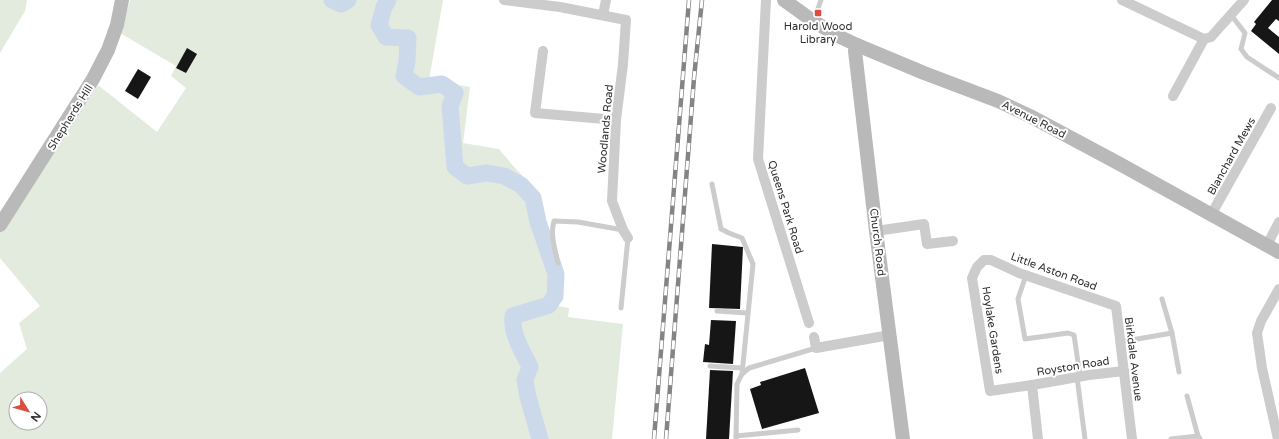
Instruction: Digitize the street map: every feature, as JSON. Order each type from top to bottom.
[{"type":"street","name":"Shepherds Hill","points":[[2,216],[94,79],[108,50],[117,25],[122,0]]},
{"type":"street","points":[[504,0],[603,15],[606,0]]},
{"type":"street","name":"Queens Park Road","points":[[766,0],[758,159],[809,323]]},
{"type":"street","name":"Avenue Road","points":[[784,0],[813,21],[857,45],[924,73],[998,101],[1030,116],[1118,162],[1211,215],[1273,248]]},
{"type":"street","points":[[1122,0],[1204,39],[1211,37],[1244,0]]},
{"type":"street","name":"Woodlands Road","points":[[603,15],[626,20],[623,64],[616,120],[612,201],[626,234]]},
{"type":"street","points":[[1173,96],[1204,39]]},
{"type":"street","name":"Church Road","points":[[857,45],[855,50],[876,231],[904,439]]},
{"type":"street","points":[[543,52],[535,113],[616,120]]},
{"type":"street","name":"Blanchard Mews","points":[[1211,215],[1271,108]]},
{"type":"street","points":[[1273,248],[1279,222]]},
{"type":"street","points":[[876,231],[924,224],[927,244],[953,241]]},
{"type":"street","name":"Little Aston Road","points":[[984,260],[991,260],[1026,275],[1116,306]]},
{"type":"street","name":"Hoylake Gardens","points":[[984,260],[977,267],[972,278],[990,391],[1032,385]]},
{"type":"street","points":[[1278,439],[1262,368],[1257,333],[1261,321],[1279,289]]},
{"type":"street","name":"Birkdale Avenue","points":[[1116,306],[1132,439]]},
{"type":"street","points":[[814,337],[816,348],[890,335]]},
{"type":"street","name":"Royston Road","points":[[1038,439],[1032,385],[1124,371]]},
{"type":"lane","points":[[813,21],[820,0]]},
{"type":"lane","points":[[1231,15],[1245,33],[1241,49],[1247,57],[1279,78]]},
{"type":"lane","points":[[712,184],[721,229],[729,234],[742,238],[753,264],[742,371],[737,384],[736,437],[798,430]]},
{"type":"lane","points":[[558,263],[554,247],[552,226],[554,221],[578,222],[626,234],[621,308]]},
{"type":"lane","points":[[1026,275],[1018,299],[1025,339],[1068,333],[1074,335],[1084,439]]},
{"type":"lane","points":[[1162,299],[1172,333],[1179,372]]},
{"type":"lane","points":[[717,311],[747,313]]},
{"type":"lane","points":[[1120,342],[1172,333]]},
{"type":"lane","points":[[710,366],[742,371],[816,348]]},
{"type":"lane","points":[[1171,439],[1199,437],[1187,396]]},
{"type":"shaded area","points":[[0,0],[27,0],[25,11],[0,53]]},
{"type":"shaded area","points":[[130,0],[443,0],[429,80],[470,87],[463,143],[499,149],[540,194],[560,278],[560,294],[557,306],[569,308],[568,317],[623,324],[612,439],[0,439],[0,373],[27,349],[19,323],[40,306],[0,258],[0,225],[31,187],[98,85],[157,132],[186,88],[171,76],[176,66],[120,33]]},
{"type":"building","points":[[1272,0],[1279,0],[1279,21],[1276,19],[1268,28],[1279,37],[1279,54],[1251,31],[1256,24],[1254,22]]},
{"type":"building","points":[[187,48],[197,54],[186,73],[176,68]]},
{"type":"building","points":[[138,69],[151,77],[138,99],[125,91]]},
{"type":"building","points":[[712,244],[743,247],[740,309],[709,308]]},
{"type":"building","points":[[711,320],[736,321],[733,364],[703,362],[705,344],[709,345]]},
{"type":"building","points":[[805,368],[819,413],[762,429],[750,389],[761,385],[760,382]]},
{"type":"building","points":[[710,370],[733,371],[729,439],[706,439]]},
{"type":"waterway","points":[[332,0],[341,4],[348,0]]},
{"type":"waterway","points":[[388,0],[384,7],[379,25],[386,37],[408,38],[407,61],[404,76],[419,87],[442,84],[455,93],[450,106],[455,167],[467,176],[487,173],[504,176],[521,185],[533,198],[538,222],[556,274],[555,296],[549,305],[513,316],[513,323],[515,336],[530,367],[525,380],[528,397],[540,439]]},
{"type":"railway","points":[[654,439],[689,0]]},
{"type":"railway","points":[[666,439],[694,78],[702,0]]},
{"type":"place","name":"Harold Wood Library","points":[[818,13]]}]
